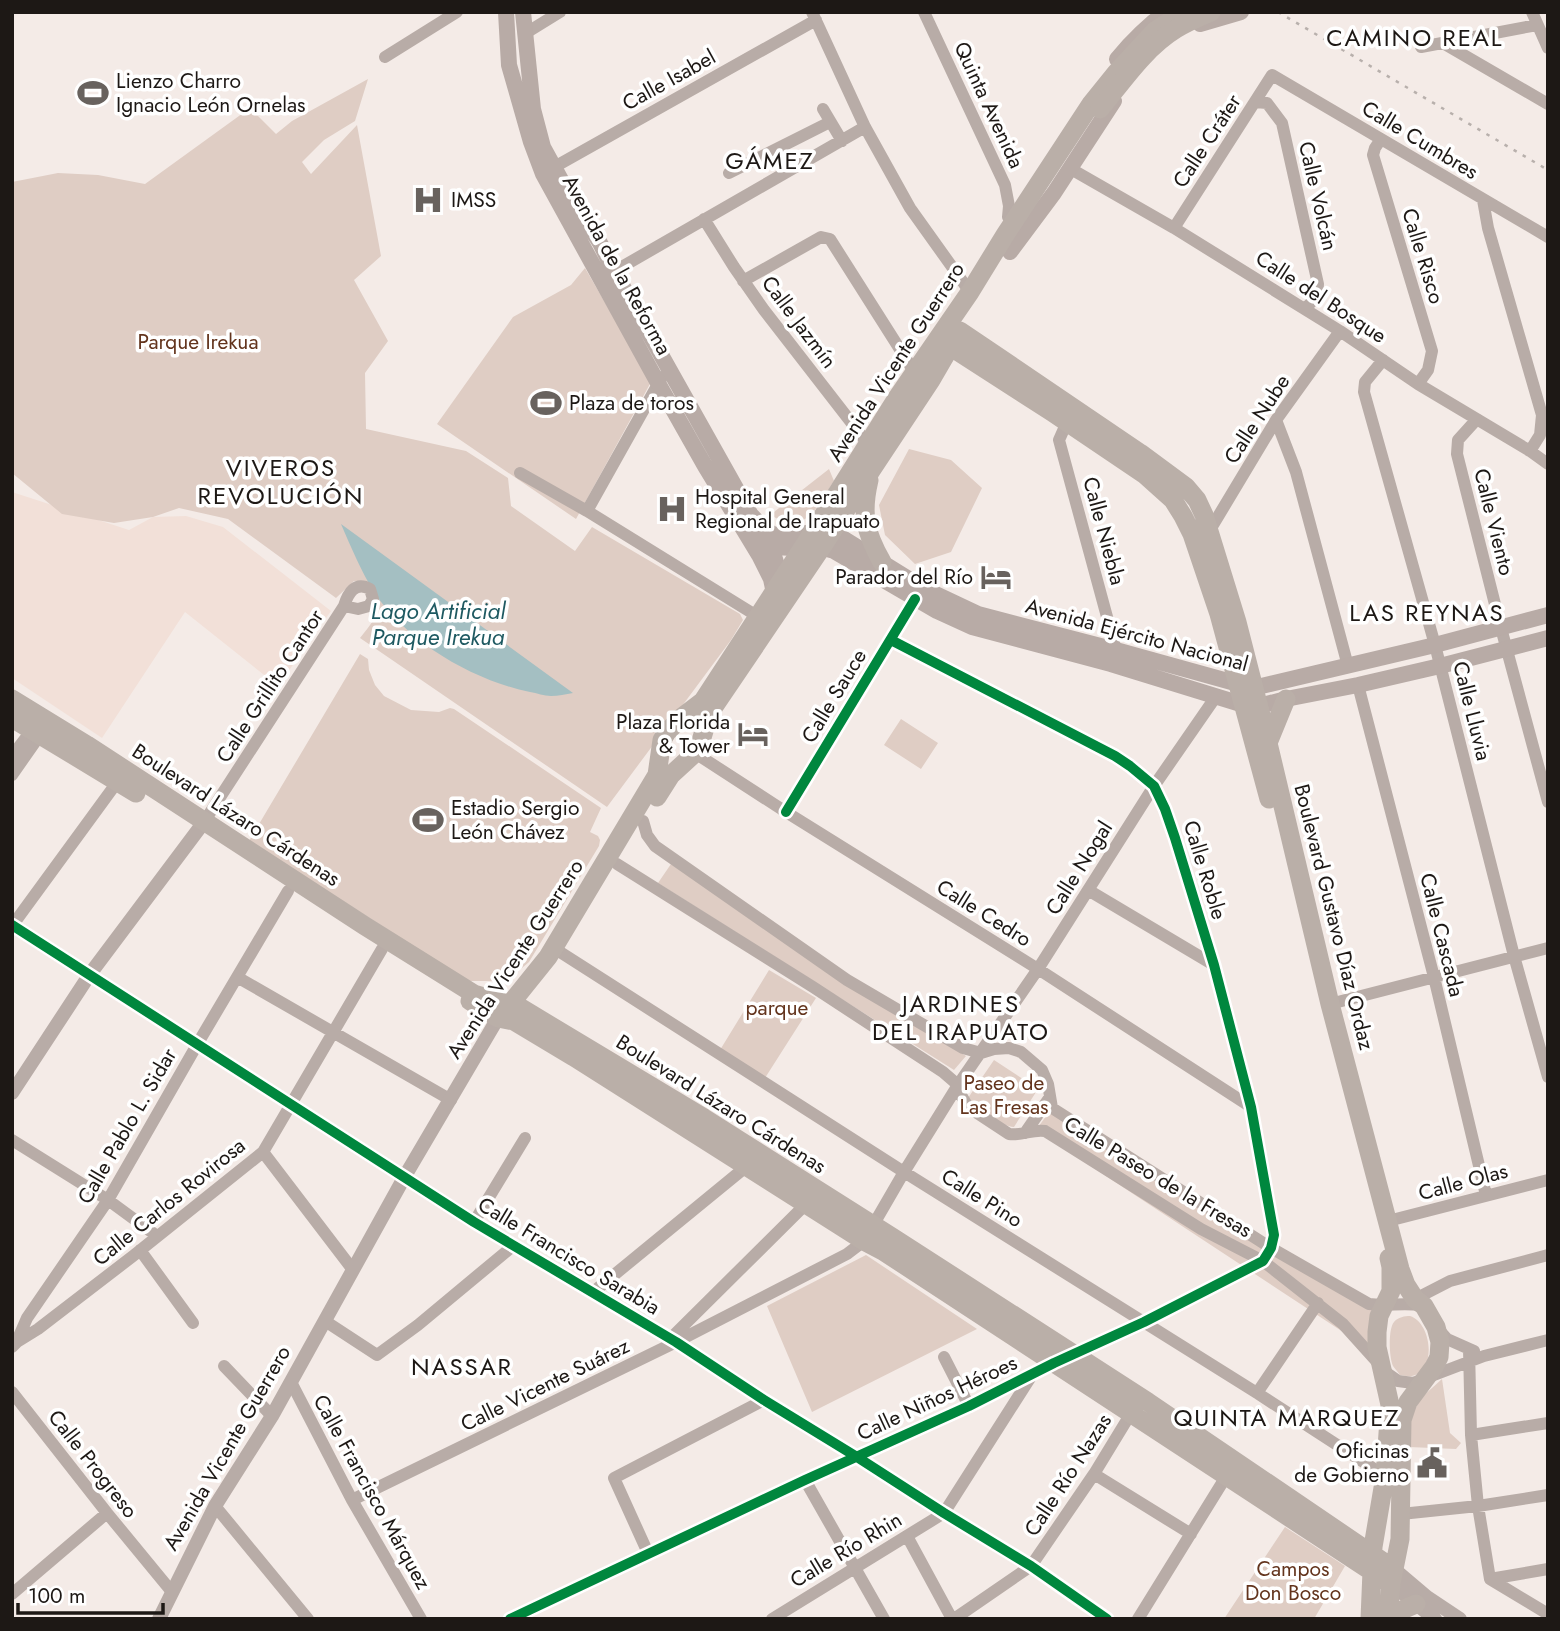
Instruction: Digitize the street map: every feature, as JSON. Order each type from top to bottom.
[{"type":"main road","name":"Avenida de la Reforma","points":[[506,12],[509,65],[531,142],[548,170],[582,246],[607,276],[668,368],[767,569],[781,590]]},
{"type":"main road","name":"Avenida de la Reforma","points":[[523,12],[533,108],[548,170],[571,198],[600,243],[607,276],[658,383],[744,518],[765,540],[775,559],[781,590]]},
{"type":"main road","points":[[1008,235],[1020,195],[1088,92],[1134,39],[1166,12]]},
{"type":"main road","name":"Avenida Vicente Guerrero","points":[[818,540],[868,444],[895,401],[1116,73],[1154,31],[1184,12]]},
{"type":"main road","points":[[1008,235],[1071,169],[1109,107],[1141,65],[1158,49],[1207,16],[1241,12]]},
{"type":"main road","name":"Avenida Vicente Guerrero","points":[[1096,106],[1160,40],[1176,29],[1207,16]]},
{"type":"main road","points":[[509,65],[528,62]]},
{"type":"main road","name":"Avenida Vicente Guerrero","points":[[554,954],[657,775],[662,740],[667,732],[703,701],[757,616],[781,590],[872,468],[932,380],[1008,235]]},
{"type":"main road","points":[[582,246],[600,243]]},
{"type":"main road","name":"Boulevard Gustavo Díaz Ordaz","points":[[955,339],[1143,474],[1173,500],[1192,534],[1249,696],[1269,743],[1330,1004],[1400,1269],[1406,1285],[1436,1327],[1440,1342],[1439,1357],[1408,1402],[1402,1420],[1401,1514],[1388,1619]]},
{"type":"main road","name":"Boulevard Gustavo Díaz Ordaz","points":[[955,339],[1140,453],[1186,487],[1197,500],[1210,530],[1237,622],[1249,696],[1391,1267],[1391,1291],[1379,1316],[1377,1332],[1379,1364],[1390,1405],[1385,1476],[1372,1562],[1370,1619]]},
{"type":"main road","points":[[872,468],[864,501],[865,520],[869,540],[882,562]]},
{"type":"main road","name":"Avenida de la Reforma","points":[[744,518],[779,536],[818,540]]},
{"type":"main road","name":"Avenida Ejército Nacional","points":[[818,540],[841,537],[925,589],[978,614],[1116,650],[1249,696]]},
{"type":"main road","points":[[765,540],[776,546],[790,548],[818,540]]},
{"type":"main road","name":"Avenida Ejército Nacional","points":[[818,540],[915,599],[972,627],[1217,695],[1249,696],[1348,666],[1548,615]]},
{"type":"main road","name":"Avenida Vicente Guerrero","points":[[511,1013],[617,864],[671,775],[695,753],[709,714],[781,590]]},
{"type":"main road","points":[[1249,696],[1286,699],[1440,666],[1548,638]]},
{"type":"main road","name":"Boulevard Lázaro Cárdenas","points":[[12,699],[88,745],[288,891],[382,950],[511,1013]]},
{"type":"main road","points":[[1269,743],[1286,699]]},
{"type":"main road","points":[[682,717],[703,733]]},
{"type":"main road","name":"Boulevard Lázaro Cárdenas","points":[[12,718],[118,781],[201,826],[1073,1355],[1227,1475],[1372,1562]]},
{"type":"main road","points":[[661,750],[680,767]]},
{"type":"main road","points":[[474,994],[504,992],[554,954]]},
{"type":"main road","name":"Boulevard Lázaro Cárdenas","points":[[752,1159],[807,1203],[869,1233],[883,1251],[1054,1363],[1136,1406],[1393,1576]]},
{"type":"main road","points":[[1388,1619],[1416,1604]]},
{"type":"street","points":[[385,57],[457,12]]},
{"type":"street","points":[[526,33],[560,12]]},
{"type":"street","name":"Quinta Avenida","points":[[925,12],[1006,185],[1009,206],[1008,235]]},
{"type":"street","points":[[1532,12],[1548,48]]},
{"type":"street","points":[[814,16],[865,127],[910,208],[970,292]]},
{"type":"street","name":"Calle Isabel","points":[[548,170],[814,16]]},
{"type":"street","points":[[1421,47],[1537,25]]},
{"type":"street","points":[[1443,43],[1548,104]]},
{"type":"street","name":"Calle Cráter","points":[[1174,228],[1272,75]]},
{"type":"street","name":"Calle Cumbres","points":[[1272,75],[1548,237]]},
{"type":"street","name":"Calle Volcán","points":[[1255,102],[1267,103],[1282,123],[1318,284],[1317,296],[1305,309]]},
{"type":"street","points":[[823,109],[842,141]]},
{"type":"street","points":[[729,173],[831,122]]},
{"type":"street","points":[[607,276],[865,127]]},
{"type":"street","name":"Calle Risco","points":[[1381,139],[1373,155],[1432,351],[1428,370],[1418,384]]},
{"type":"street","name":"Calle del Bosque","points":[[1071,169],[1174,228],[1305,309],[1418,384],[1548,464]]},
{"type":"street","points":[[1483,200],[1488,228],[1542,415],[1540,435],[1530,451]]},
{"type":"street","name":"Calle Jazmín","points":[[704,219],[743,281],[868,444]]},
{"type":"street","points":[[743,281],[821,237],[830,239],[915,373]]},
{"type":"street","name":"Calle Nube","points":[[1210,530],[1276,420],[1340,331]]},
{"type":"street","name":"Calle Lluvia","points":[[1383,360],[1365,382],[1364,392],[1435,645],[1514,957],[1548,1077]]},
{"type":"street","points":[[587,511],[668,368]]},
{"type":"street","name":"Calle Viento","points":[[1477,419],[1458,440],[1457,454],[1548,802]]},
{"type":"street","points":[[1276,420],[1296,472],[1348,666]]},
{"type":"street","name":"Calle Niebla","points":[[1068,422],[1059,440],[1116,650]]},
{"type":"street","points":[[520,473],[757,616]]},
{"type":"street","name":"Calle Sauce","points":[[786,812],[915,599]]},
{"type":"street","name":"Calle Grillito Cantor","points":[[201,826],[344,606]]},
{"type":"street","name":"Calle Roble","points":[[891,640],[1115,756],[1154,786],[1168,819],[1214,965],[1251,1107],[1274,1235],[1271,1248]]},
{"type":"street","name":"Calle Cascada","points":[[1358,685],[1434,977],[1486,1195]]},
{"type":"street","name":"Calle Nogal","points":[[869,1233],[958,1085],[1038,969],[1154,786],[1217,695]]},
{"type":"street","points":[[12,757],[36,732]]},
{"type":"street","points":[[12,775],[36,732]]},
{"type":"street","name":"Calle Cedro","points":[[695,753],[1251,1107]]},
{"type":"street","points":[[12,925],[118,781]]},
{"type":"street","name":"Calle Paseo de la Fresas","points":[[643,821],[647,835],[655,846],[847,980],[963,1048],[981,1053],[1009,1048],[1021,1052],[1042,1069],[1052,1108],[1271,1248],[1369,1304],[1384,1306],[1419,1302]]},
{"type":"street","points":[[12,1093],[90,974],[201,826]]},
{"type":"street","name":"Calle Paseo de la Fresas","points":[[617,864],[943,1072],[958,1085],[968,1107],[1009,1134],[1045,1131],[1201,1228],[1263,1261],[1343,1324],[1388,1374],[1398,1381],[1413,1383],[1469,1355],[1484,1356],[1548,1340]]},
{"type":"street","points":[[1088,890],[1214,965]]},
{"type":"street","name":"Calle Pablo L. Sidar","points":[[15,1344],[27,1318],[108,1200],[288,891]]},
{"type":"street","name":"Calle Francisco Sarabia","points":[[12,925],[474,1222],[673,1341],[1031,1566],[1107,1619]]},
{"type":"street","points":[[1330,1004],[1548,948]]},
{"type":"street","name":"Calle Carlos Rovirosa","points":[[15,1344],[38,1329],[263,1152],[382,950]]},
{"type":"street","name":"Calle Pino","points":[[554,954],[1144,1322],[1385,1476]]},
{"type":"street","points":[[237,976],[451,1100]]},
{"type":"street","name":"Avenida Vicente Guerrero","points":[[159,1619],[215,1506],[272,1416],[405,1176],[451,1100],[511,1013]]},
{"type":"street","points":[[1025,1134],[1050,1097]]},
{"type":"street","points":[[474,1222],[525,1138]]},
{"type":"street","points":[[12,1140],[108,1200],[157,1236]]},
{"type":"street","points":[[263,1152],[353,1270]]},
{"type":"street","points":[[592,1293],[752,1159]]},
{"type":"street","name":"Calle Olas","points":[[1388,1222],[1548,1180]]},
{"type":"street","points":[[673,1341],[807,1203]]},
{"type":"street","name":"Calle Vicente Suárez","points":[[352,1500],[847,1254],[869,1233]]},
{"type":"street","points":[[325,1321],[377,1355],[418,1325],[513,1246]]},
{"type":"street","points":[[1263,1261],[1271,1248]]},
{"type":"street","points":[[140,1250],[193,1323]]},
{"type":"street","points":[[1419,1302],[1450,1281],[1548,1255]]},
{"type":"street","name":"Calle Niños Héroes","points":[[510,1619],[969,1406],[1263,1261]]},
{"type":"street","points":[[1257,1393],[1318,1303]]},
{"type":"street","points":[[1436,1327],[1469,1355],[1471,1435],[1478,1506],[1490,1579],[1548,1614]]},
{"type":"street","points":[[944,1357],[969,1406]]},
{"type":"street","points":[[224,1366],[272,1416]]},
{"type":"street","name":"Calle Río Rhin","points":[[772,1619],[944,1513],[1032,1375]]},
{"type":"street","name":"Calle Francisco Márquez","points":[[291,1382],[352,1500],[421,1619]]},
{"type":"street","name":"Calle Progreso","points":[[12,1392],[172,1592]]},
{"type":"street","points":[[649,1553],[614,1478],[764,1400]]},
{"type":"street","name":"Calle Río Nazas","points":[[953,1619],[1031,1566],[1094,1474],[1136,1406]]},
{"type":"street","points":[[1471,1435],[1548,1423]]},
{"type":"street","points":[[1094,1474],[1191,1534]]},
{"type":"street","points":[[1138,1619],[1227,1475]]},
{"type":"street","points":[[805,1480],[884,1619]]},
{"type":"street","points":[[1401,1514],[1548,1495]]},
{"type":"street","points":[[215,1506],[308,1619]]},
{"type":"street","points":[[12,1594],[107,1513]]},
{"type":"street","points":[[907,1536],[953,1619]]},
{"type":"street","points":[[1490,1579],[1548,1569]]},
{"type":"street","points":[[1393,1576],[1416,1604],[1435,1619]]},
{"type":"street","points":[[1393,1576],[1460,1619]]},
{"type":"shaded area","points":[[12,492],[129,530],[153,517],[186,516],[223,527],[331,611],[278,686],[185,612],[102,738],[12,678]]},
{"type":"green space","name":"Parque Irekua","points":[[368,79],[355,121],[324,140],[302,162],[311,174],[357,125],[381,256],[354,280],[388,341],[365,373],[366,429],[466,451],[508,478],[511,506],[575,551],[592,527],[740,614],[743,620],[607,807],[360,638],[377,612],[376,599],[367,582],[354,581],[336,598],[228,519],[179,508],[153,517],[114,523],[62,514],[12,473],[12,182],[58,173],[98,175],[145,184],[250,108],[276,134],[292,121]]},
{"type":"green space","name":"Plaza de toros","points":[[585,268],[651,382],[576,519],[437,424],[513,317],[571,285]]},
{"type":"green space","points":[[909,449],[951,460],[982,488],[951,552],[915,564],[885,535],[879,505]]},
{"type":"green space","points":[[829,469],[834,481],[808,517],[793,523],[774,517],[774,512]]},
{"type":"green space","name":"Estadio Sergio León Chávez","points":[[360,654],[368,659],[375,685],[384,696],[411,710],[439,712],[454,709],[601,808],[590,832],[598,836],[599,846],[529,962],[514,974],[495,981],[468,981],[249,841]]},
{"type":"green space","points":[[901,719],[938,743],[921,769],[884,745]]},
{"type":"green space","points":[[671,864],[966,1056],[954,1070],[658,883]]},
{"type":"green space","name":"parque","points":[[769,970],[816,998],[765,1078],[720,1050]]},
{"type":"green space","name":"Paseo de Las Fresas","points":[[994,1060],[1035,1087],[1036,1092],[1014,1127],[988,1117],[968,1098]]},
{"type":"green space","points":[[1052,1108],[1374,1312],[1372,1351],[1036,1130]]},
{"type":"green space","points":[[866,1255],[977,1329],[812,1412],[767,1306]]},
{"type":"green space","points":[[1410,1316],[1423,1328],[1429,1347],[1425,1366],[1412,1376],[1400,1375],[1393,1366],[1390,1343],[1394,1322]]},
{"type":"green space","points":[[1442,1379],[1450,1433],[1461,1443],[1456,1449],[1409,1447],[1410,1417],[1422,1397]]},
{"type":"green space","name":"Campos Don Bosco","points":[[1285,1527],[1345,1566],[1314,1619],[1224,1619]]},
{"type":"water","name":"Lago Artificial Parque Irekua","points":[[341,524],[573,693],[548,696],[508,686],[464,668],[423,642],[404,627],[374,592]]},
{"type":"railway","points":[[1278,12],[1548,170]]},
{"type":"cycle path","points":[[786,812],[915,599]]},
{"type":"cycle path","points":[[510,1619],[1144,1322],[1263,1261],[1271,1248],[1274,1235],[1251,1107],[1214,965],[1175,838],[1154,786],[1115,756],[891,640]]},
{"type":"cycle path","points":[[12,925],[474,1222],[676,1342],[1031,1566],[1107,1619]]},
{"type":"place","name":"Lienzo Charro Ignacio León Ornelas","points":[[93,93]]},
{"type":"place","name":"IMSS","points":[[428,200]]},
{"type":"place","name":"Plaza de toros","points":[[546,403]]},
{"type":"place","name":"Hospital General Regional de Irapuato","points":[[672,509]]},
{"type":"place","name":"Parador del Río","points":[[996,577]]},
{"type":"place","name":"Plaza Florida & Tower","points":[[753,734]]},
{"type":"place","name":"Estadio Sergio León Chávez","points":[[428,820]]},
{"type":"place","name":"Oficinas de Gobierno","points":[[1432,1463]]},
{"type":"district","name":"CAMINO REAL","points":[[1415,38]]},
{"type":"district","name":"GÁMEZ","points":[[770,161]]},
{"type":"district","name":"VIVEROS REVOLUCIÓN","points":[[281,482]]},
{"type":"district","name":"LAS REYNAS","points":[[1427,613]]},
{"type":"district","name":"JARDINES DEL IRAPUATO","points":[[961,1018]]},
{"type":"district","name":"NASSAR","points":[[462,1367]]},
{"type":"district","name":"QUINTA MARQUEZ","points":[[1287,1418]]}]
